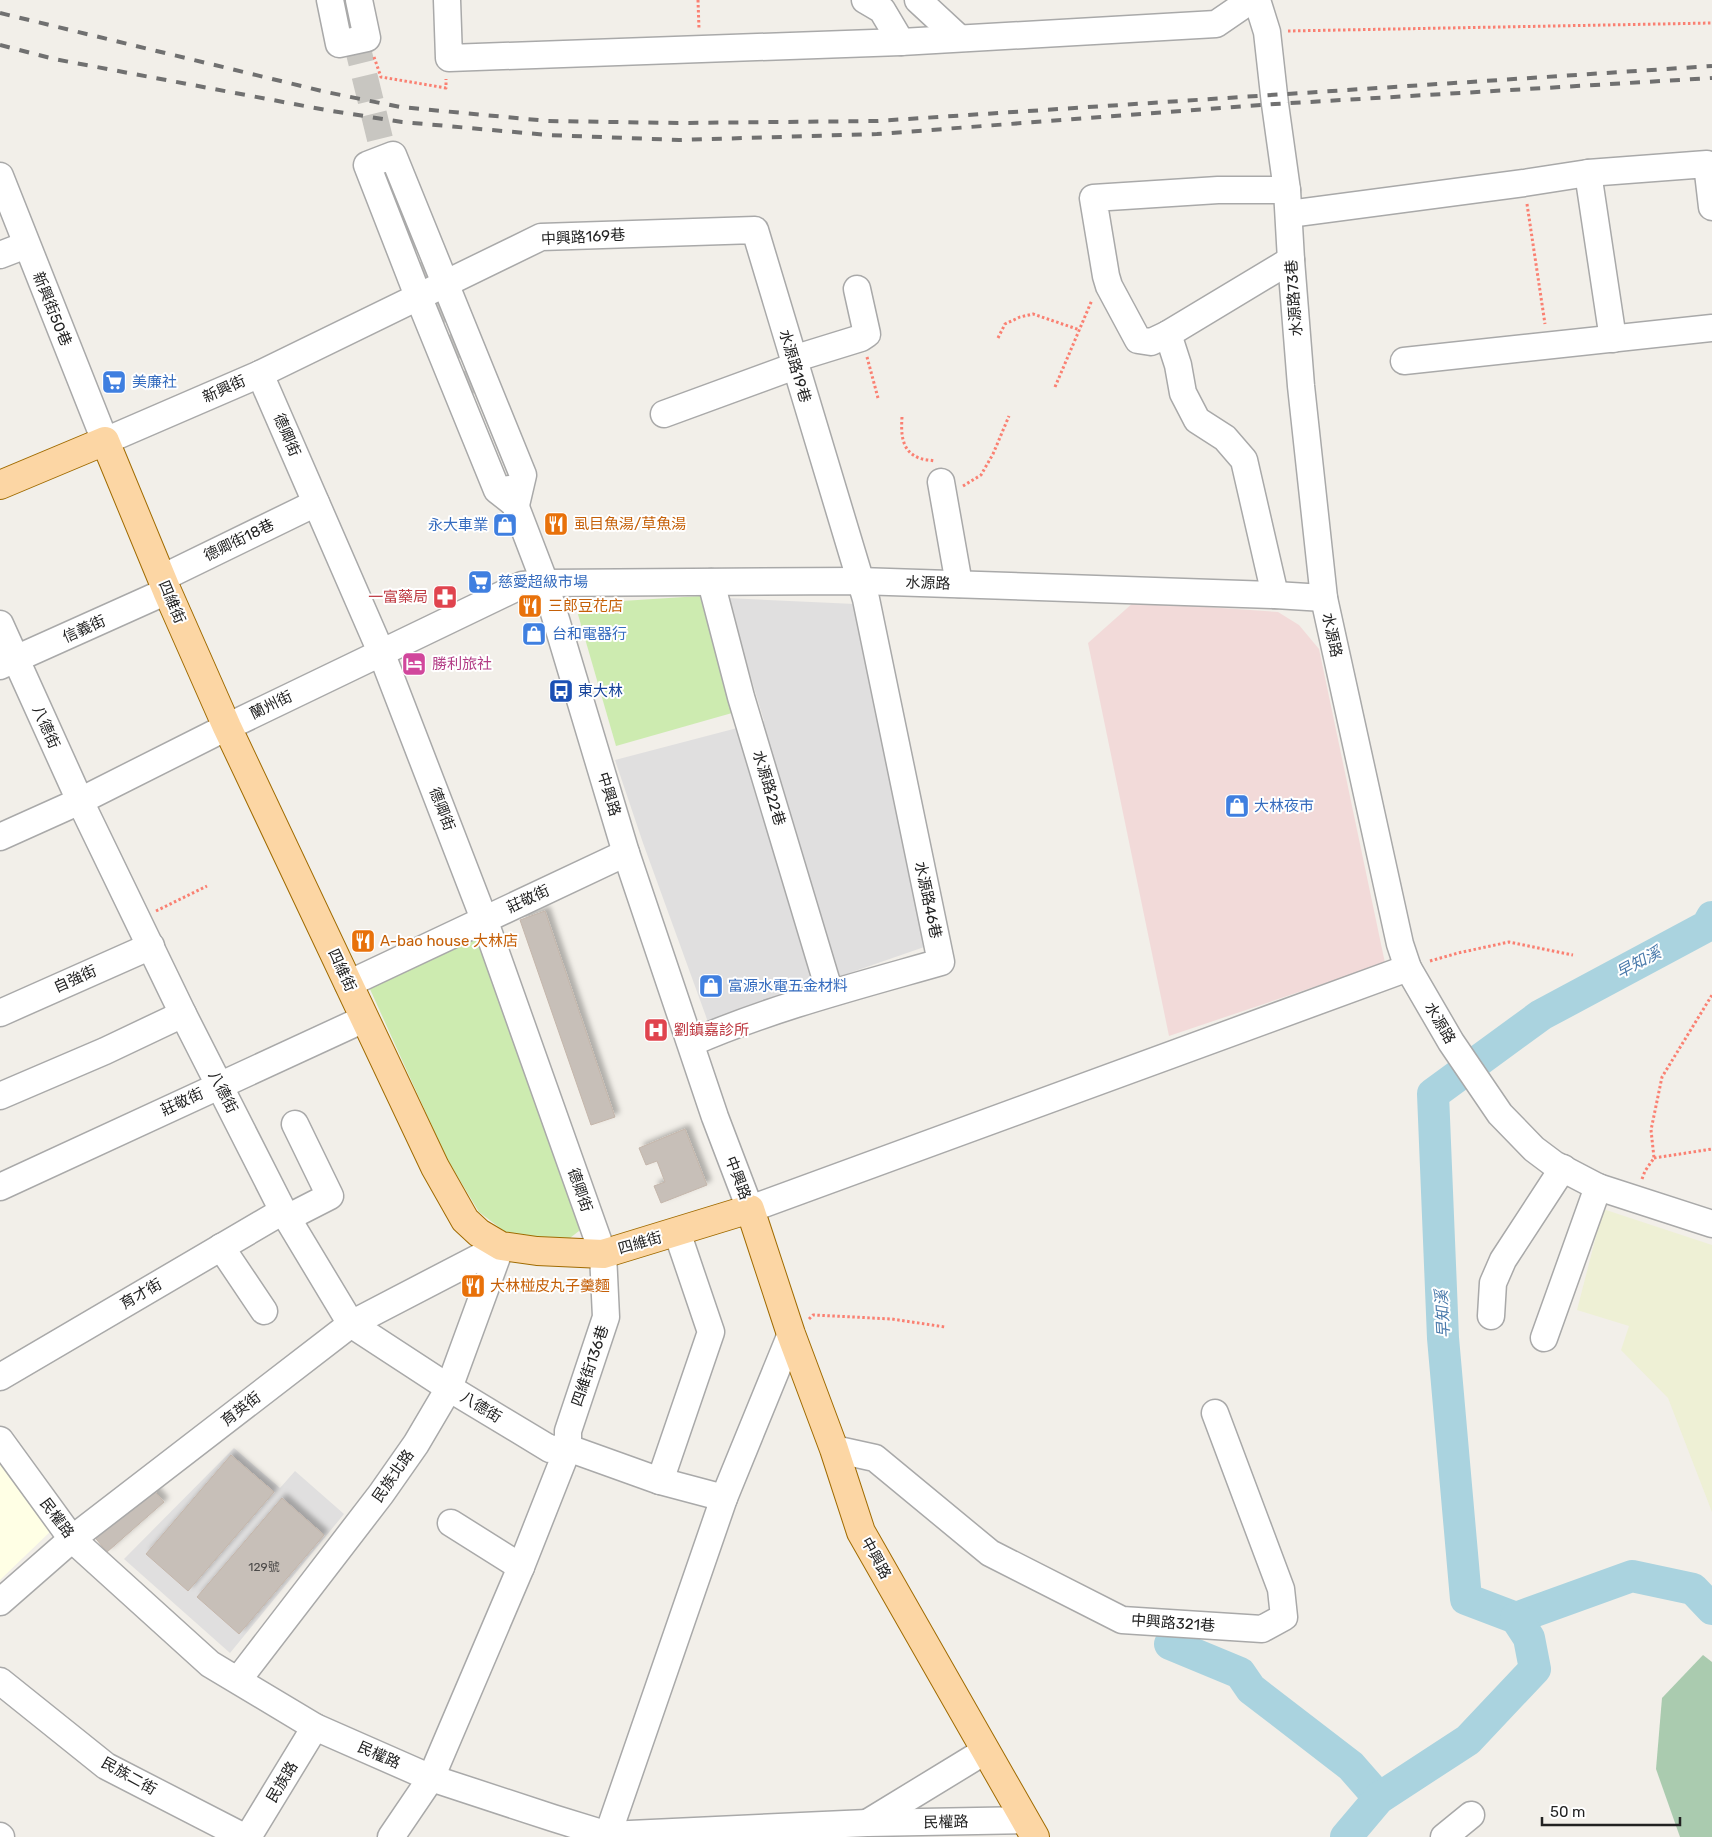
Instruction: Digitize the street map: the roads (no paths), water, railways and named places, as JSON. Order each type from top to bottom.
[{"type":"main road","name":"新興街","points":[[0,485],[105,441]]},
{"type":"main road","name":"四維街","points":[[105,441],[164,584],[227,727],[435,1167],[465,1220],[479,1234],[501,1246],[538,1251],[603,1254],[750,1210]]},
{"type":"main road","name":"中興路","points":[[750,1210],[791,1334],[834,1449],[861,1532],[1030,1829]]},
{"type":"street","points":[[330,0],[339,44],[367,38],[358,0]]},
{"type":"street","points":[[447,0],[449,58],[901,42],[1216,24],[1251,0]]},
{"type":"street","points":[[865,0],[882,10],[901,42]]},
{"type":"street","points":[[918,0],[959,38]]},
{"type":"street","name":"水源路73巷","points":[[1257,0],[1268,32],[1288,202],[1301,386],[1324,598]]},
{"type":"street","points":[[393,155],[444,282],[524,475],[512,497],[497,490],[367,165],[393,155]]},
{"type":"street","points":[[1291,260],[1168,334],[1151,342],[1138,340],[1109,286],[1093,198],[1218,190],[1288,202],[1524,183],[1588,173],[1707,164],[1712,207]]},
{"type":"street","points":[[1588,173],[1613,339]]},
{"type":"street","name":"新興街50巷","points":[[0,176],[105,441]]},
{"type":"street","name":"水源路19巷","points":[[672,233],[755,230],[859,581]]},
{"type":"street","name":"中興路169巷","points":[[444,282],[540,236],[672,233]]},
{"type":"street","points":[[0,255],[26,245]]},
{"type":"street","name":"新興街","points":[[105,441],[260,374],[444,282]]},
{"type":"street","points":[[664,414],[794,362],[861,338],[867,334],[857,289]]},
{"type":"street","points":[[1404,361],[1712,328]]},
{"type":"street","points":[[1168,334],[1178,365],[1183,393],[1197,420],[1225,438],[1244,460],[1275,595]]},
{"type":"street","name":"德卿街","points":[[260,374],[381,652],[484,919],[603,1254]]},
{"type":"street","points":[[940,482],[959,584]]},
{"type":"street","name":"中興路","points":[[512,497],[545,583],[626,853],[715,1117],[750,1210]]},
{"type":"street","name":"德卿街18巷","points":[[164,584],[316,503]]},
{"type":"street","name":"水源路","points":[[545,583],[859,581],[1324,598],[1400,944],[1408,968],[1451,1042],[1500,1114],[1534,1149],[1563,1168],[1598,1187],[1712,1224]]},
{"type":"street","name":"水源路46巷","points":[[691,1043],[830,994],[941,962],[866,599],[859,581]]},
{"type":"street","name":"水源路22巷","points":[[711,582],[741,697],[830,994]]},
{"type":"street","name":"蘭州街","points":[[0,837],[80,801],[227,727],[522,585],[545,583]]},
{"type":"street","name":"信義街","points":[[8,663],[164,584]]},
{"type":"street","name":"八德街","points":[[0,624],[8,663],[80,801],[184,1014],[285,1214],[351,1324],[449,1388],[550,1449],[568,1448],[660,1481],[724,1498]]},
{"type":"street","name":"莊敬街","points":[[348,984],[626,853]]},
{"type":"street","name":"自強街","points":[[0,1012],[150,946]]},
{"type":"street","points":[[750,1210],[1408,968]]},
{"type":"street","points":[[0,1096],[105,1051],[184,1014]]},
{"type":"street","name":"莊敬街","points":[[0,1187],[364,1018]]},
{"type":"street","name":"育才街","points":[[0,1377],[221,1247],[285,1214],[330,1196],[295,1124]]},
{"type":"street","points":[[1491,1316],[1493,1283],[1502,1260],[1563,1168]]},
{"type":"street","points":[[1544,1338],[1598,1187]]},
{"type":"street","points":[[660,1481],[711,1332],[677,1232]]},
{"type":"street","name":"育英街","points":[[0,1602],[72,1539],[351,1324],[501,1246]]},
{"type":"street","name":"民族北路","points":[[238,1680],[381,1494],[416,1444],[449,1388],[501,1246]]},
{"type":"street","points":[[221,1247],[264,1311]]},
{"type":"street","name":"四維街136巷","points":[[568,1448],[568,1431],[606,1317],[603,1254]]},
{"type":"street","points":[[607,1836],[724,1498],[791,1334]]},
{"type":"street","name":"中興路321巷","points":[[834,1449],[875,1458],[990,1553],[1122,1620],[1262,1629],[1284,1617],[1281,1589],[1215,1413]]},
{"type":"street","name":"民權路","points":[[0,1440],[72,1539],[210,1664],[316,1727],[431,1778],[607,1836],[867,1823],[1030,1829]]},
{"type":"street","points":[[391,1837],[431,1778],[522,1567],[568,1448]]},
{"type":"street","points":[[451,1523],[522,1567]]},
{"type":"street","name":"民族二街","points":[[0,1681],[106,1766],[246,1837]]},
{"type":"street","name":"民族路","points":[[246,1837],[316,1727]]},
{"type":"street","name":"民權路","points":[[867,1823],[985,1751]]},
{"type":"street","points":[[1444,1837],[1471,1815]]},
{"type":"waterway","name":"早知溪","points":[[1712,917],[1707,926],[1541,1015],[1433,1094],[1443,1338],[1466,1599],[1516,1618],[1632,1576],[1693,1589],[1712,1609]]},
{"type":"waterway","points":[[1346,1837],[1379,1798],[1468,1740],[1535,1669],[1529,1638],[1516,1618]]},
{"type":"waterway","points":[[1170,1644],[1240,1673],[1251,1689],[1351,1766],[1379,1798]]},
{"type":"tunnel","points":[[346,0],[391,184],[472,394]]},
{"type":"railway","points":[[0,13],[326,92],[400,107],[548,121],[678,123],[877,121],[1712,66]]},
{"type":"railway","points":[[0,45],[54,59],[326,110],[402,122],[548,135],[679,140],[877,134],[1275,104],[1712,78]]},
{"type":"place","name":"美廉社","points":[[114,382]]},
{"type":"place","name":"虱目魚湯/草魚湯","points":[[556,524]]},
{"type":"place","name":"永大車業","points":[[505,525]]},
{"type":"place","name":"慈愛超級市場","points":[[480,582]]},
{"type":"place","name":"一富藥局","points":[[445,597]]},
{"type":"place","name":"三郎豆花店","points":[[530,606]]},
{"type":"place","name":"台和電器行","points":[[534,634]]},
{"type":"place","name":"勝利旅社","points":[[414,664]]},
{"type":"place","name":"東大林","points":[[561,691]]},
{"type":"place","name":"大林夜市","points":[[1237,806]]},
{"type":"place","name":"A-bao house 大林店","points":[[363,941]]},
{"type":"place","name":"富源水電五金材料","points":[[711,986]]},
{"type":"place","name":"劉鎮嘉診所","points":[[656,1030]]},
{"type":"place","name":"大林椪皮丸子羹麵","points":[[473,1286]]}]
